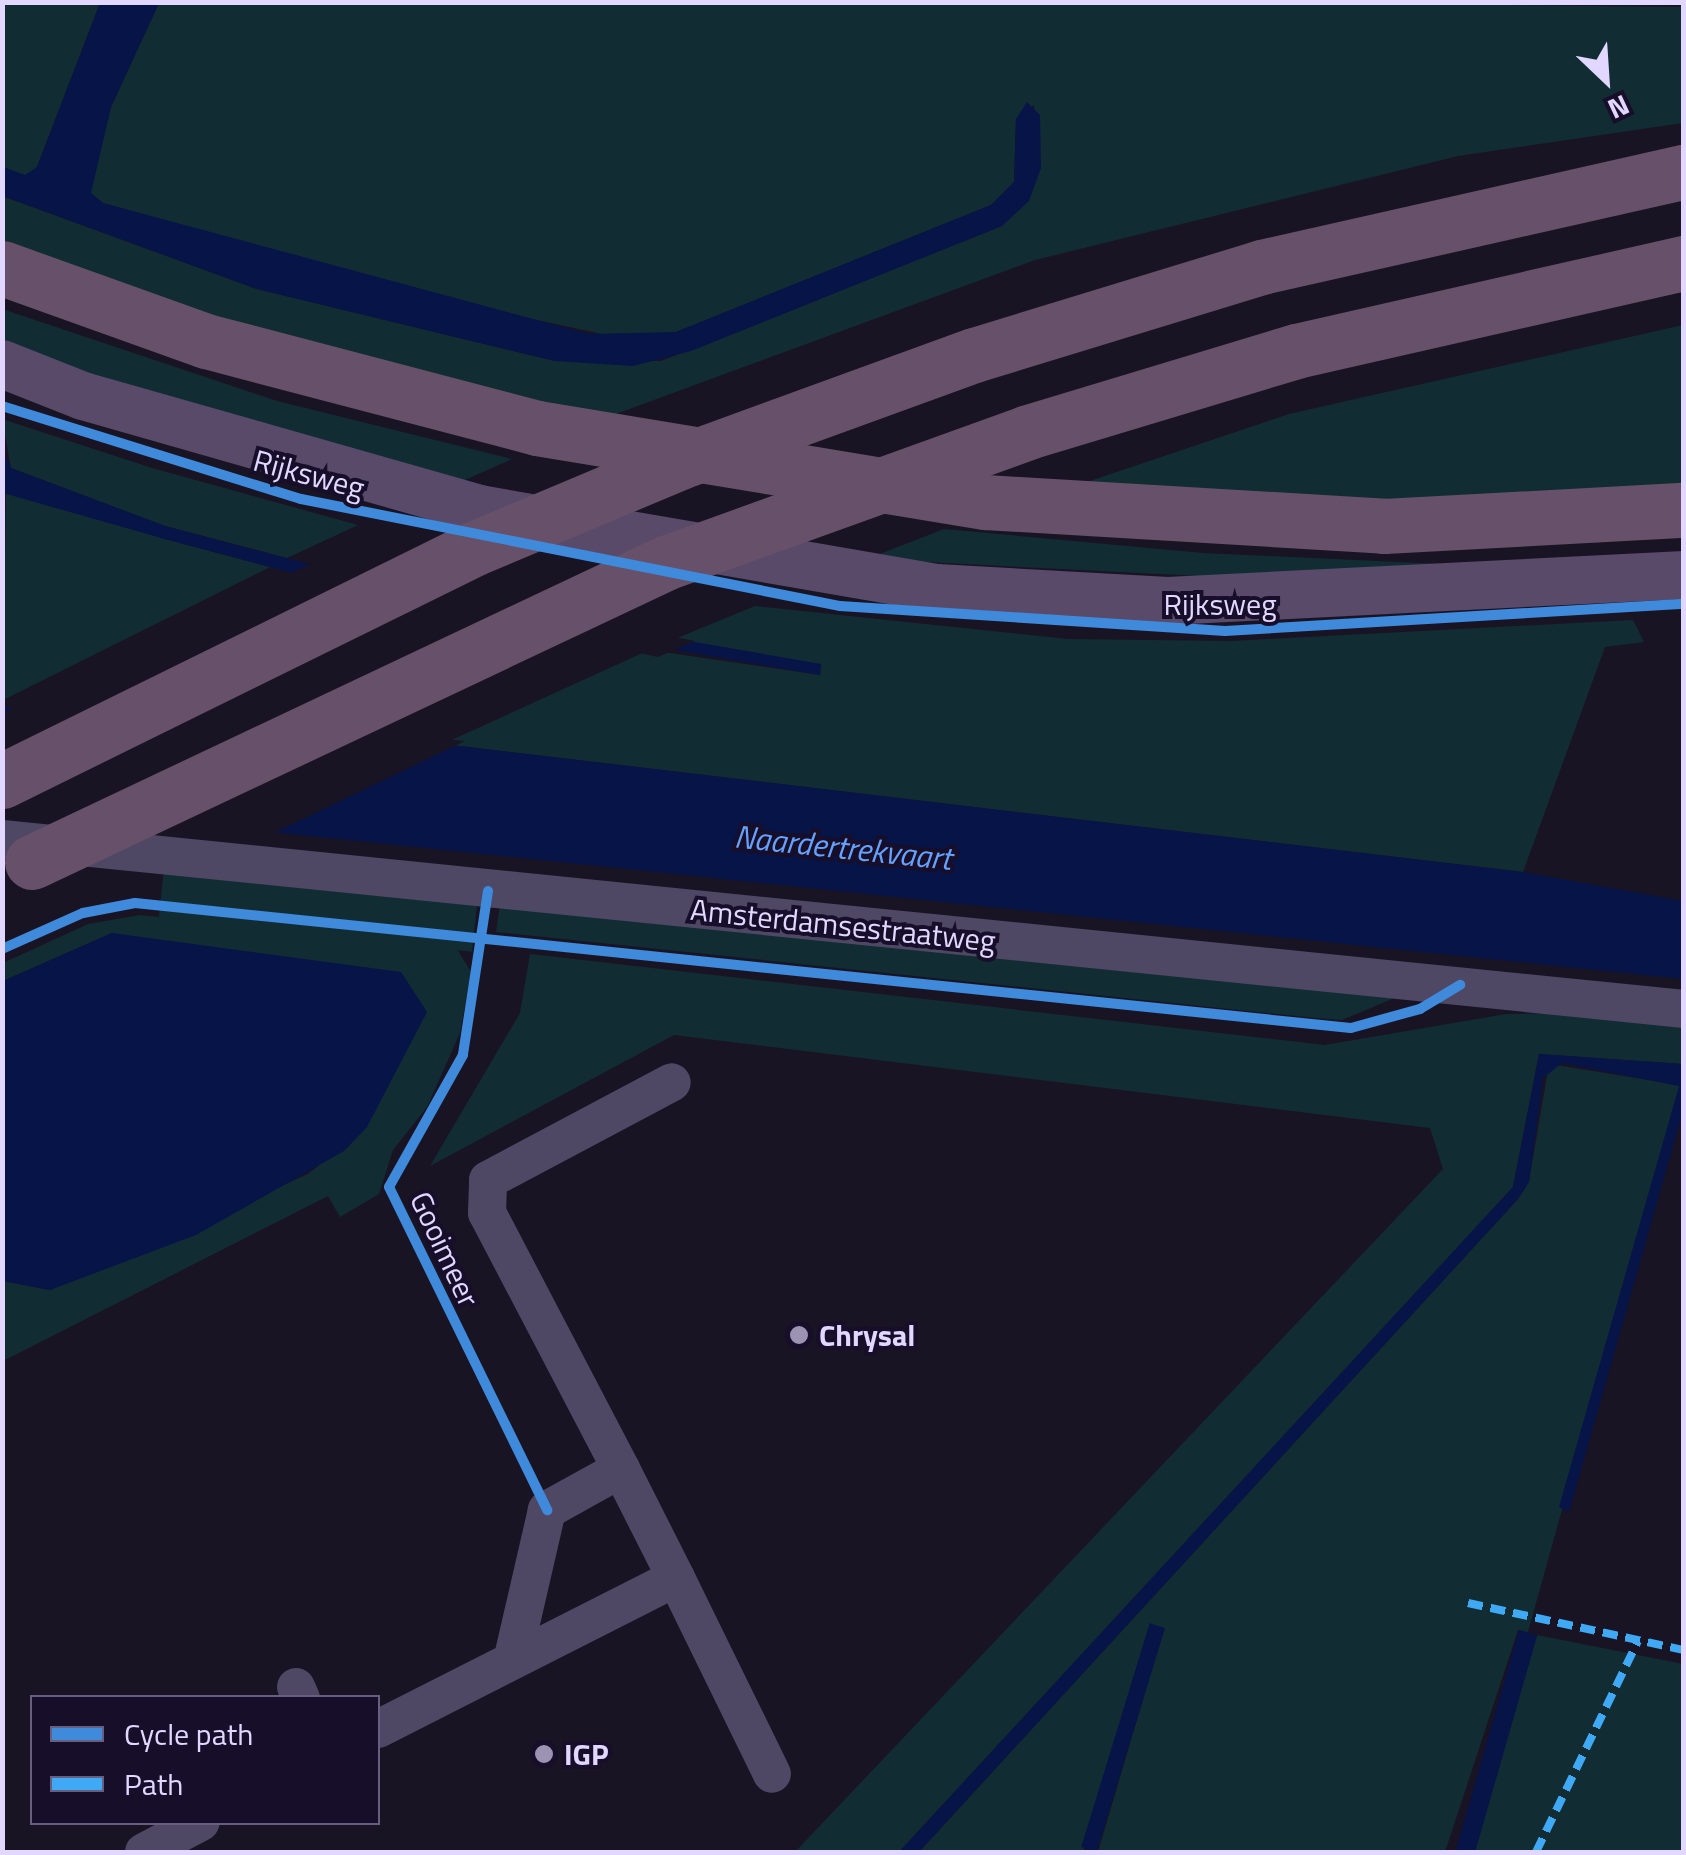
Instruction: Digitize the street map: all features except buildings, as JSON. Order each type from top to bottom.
[{"type":"highway","points":[[2,781],[473,549],[680,462],[974,355],[1261,267],[1684,172]]},
{"type":"highway","points":[[10,865],[665,564],[1028,432],[1296,351],[1684,263]]},
{"type":"highway","points":[[2,268],[206,341],[537,428],[985,502],[1332,525],[1684,510]]},
{"type":"main road","name":"Rijksweg","points":[[2,364],[83,396],[479,510],[937,588],[1186,600],[1684,574]]},
{"type":"street","name":"Amsterdamsestraatweg","points":[[10,865],[1684,1009]]},
{"type":"street","points":[[672,1082],[488,1180],[487,1213],[621,1469],[772,1774]]},
{"type":"street","points":[[513,1657],[547,1510],[621,1469]]},
{"type":"street","points":[[380,1728],[513,1657],[676,1578]]},
{"type":"street","points":[[144,1852],[194,1825]]},
{"type":"green space","points":[[1225,2],[1683,7],[1683,123],[1458,156],[1035,260],[605,418],[212,318],[3,245],[2,196],[257,289],[555,361],[661,361],[1002,226],[1041,168],[1034,105],[1016,119],[1014,182],[991,205],[676,332],[625,339],[416,294],[103,203],[90,193],[111,107],[159,3]]},
{"type":"green space","points":[[2,3],[100,3],[37,167],[25,176],[3,167]]},
{"type":"green space","points":[[2,309],[277,401],[512,459],[460,482],[216,417],[3,347]]},
{"type":"green space","points":[[1683,325],[1683,487],[1341,502],[1066,489],[1289,414]]},
{"type":"green space","points":[[2,419],[152,468],[358,525],[287,558],[165,526],[11,468]]},
{"type":"green space","points":[[6,490],[165,539],[270,567],[3,700]]},
{"type":"green space","points":[[944,529],[1203,553],[1463,565],[1199,576],[867,559]]},
{"type":"green space","points":[[755,606],[1068,639],[1231,641],[1633,620],[1644,642],[1605,647],[1523,872],[443,744],[649,650],[820,675],[821,665],[670,641]]},
{"type":"green space","points":[[164,869],[477,902],[472,952],[159,919]]},
{"type":"green space","points":[[500,905],[1404,994],[1342,1020],[1316,1018],[496,932]]},
{"type":"green space","points":[[140,915],[457,949],[471,972],[460,1033],[427,1107],[393,1150],[379,1194],[340,1217],[328,1196],[3,1361],[3,1281],[50,1290],[308,1174],[367,1127],[135,938],[112,933],[3,981],[3,963],[88,924]]},
{"type":"green space","points":[[530,954],[1325,1045],[1506,1014],[1571,1013],[1683,1025],[1683,1064],[1539,1054],[1513,1187],[899,1852],[795,1852],[1443,1169],[1430,1128],[674,1035],[430,1166],[520,1013]]},
{"type":"green space","points":[[1549,1064],[1680,1085],[1528,1632],[1518,1630],[1445,1852],[1098,1852],[1164,1628],[1149,1629],[1083,1852],[919,1852],[1518,1199],[1529,1181]]},
{"type":"green space","points":[[1537,1635],[1683,1664],[1683,1852],[1466,1852]]},
{"type":"water","points":[[100,3],[159,3],[111,107],[91,193],[103,203],[589,334],[676,332],[991,205],[1014,182],[1016,119],[1027,102],[1040,115],[1041,168],[1029,201],[1002,226],[691,351],[633,366],[555,361],[257,289],[3,196],[3,167],[25,175],[37,167]]},
{"type":"water","points":[[2,448],[11,468],[165,526],[425,595],[821,664],[820,675],[406,603],[165,539],[3,493]]},
{"type":"water","name":"Naardertrekvaart","points":[[3,707],[443,744],[1523,872],[1683,901],[1683,979],[3,804]]},
{"type":"water","points":[[112,933],[401,972],[427,1012],[367,1127],[344,1151],[196,1235],[50,1290],[3,1281],[3,981]]},
{"type":"water","points":[[1539,1054],[1683,1064],[1683,1111],[1569,1512],[1559,1507],[1679,1086],[1562,1063],[1543,1078],[1529,1182],[1518,1199],[919,1852],[899,1852],[1513,1187]]},
{"type":"water","points":[[1150,1623],[1165,1628],[1097,1852],[1081,1847]]},
{"type":"water","points":[[1519,1630],[1537,1635],[1475,1852],[1455,1852]]},
{"type":"pier","points":[[317,561],[426,590],[695,641],[658,657],[284,576]]},
{"type":"pier","points":[[21,704],[465,741],[272,834],[42,815],[2,809],[3,713]]},
{"type":"marked path","points":[[1468,1603],[1684,1650]]},
{"type":"marked path","points":[[1536,1852],[1638,1641]]},
{"type":"cycle path","points":[[2,406],[301,499],[840,606],[1225,631],[1684,604]]},
{"type":"cycle path","name":"Gooimeer","points":[[488,891],[463,1055],[389,1187],[547,1510]]},
{"type":"cycle path","points":[[2,949],[83,913],[135,903],[1351,1028],[1420,1009],[1460,985]]},
{"type":"place","name":"Chrysal","points":[[799,1335]]},
{"type":"place","name":"IGP","points":[[544,1754]]}]
